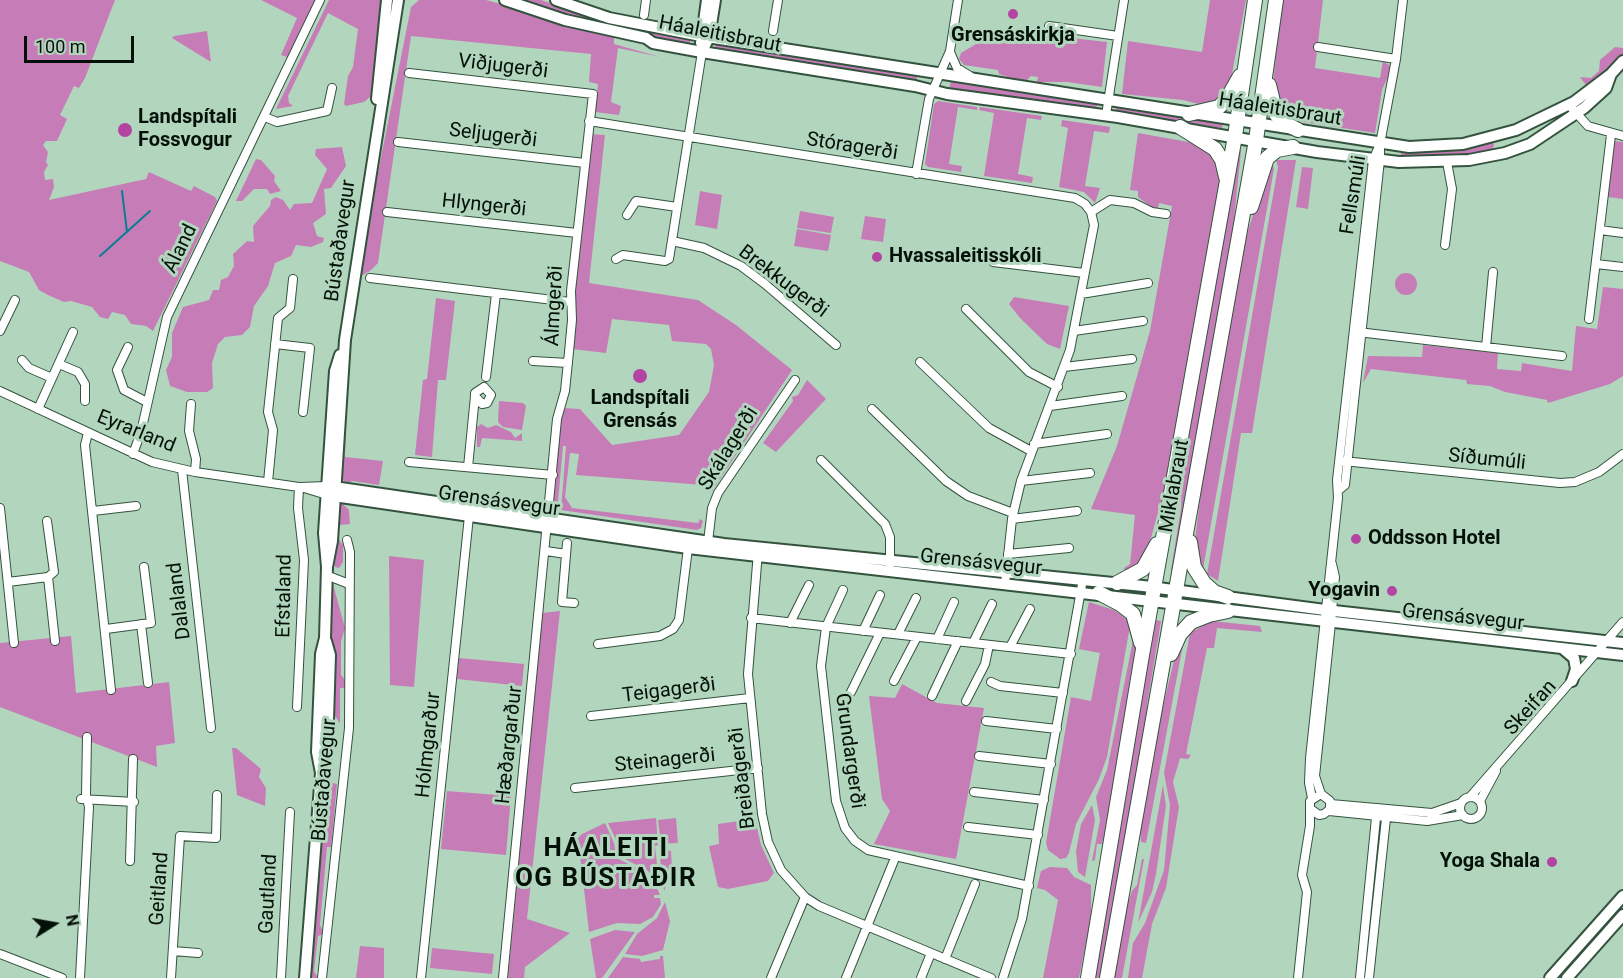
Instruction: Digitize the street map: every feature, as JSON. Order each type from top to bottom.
[{"type":"highway","name":"Miklabraut","points":[[1088,978],[1121,793],[1142,655],[1227,183],[1255,0]]},
{"type":"highway","name":"Miklabraut","points":[[1107,978],[1256,140],[1276,0]]},
{"type":"highway","points":[[1189,114],[1214,110],[1223,103],[1232,92],[1246,60]]},
{"type":"highway","points":[[1267,66],[1275,113],[1284,123],[1298,130]]},
{"type":"highway","points":[[1180,127],[1201,137],[1218,152],[1227,183]]},
{"type":"highway","points":[[1239,233],[1249,214],[1268,158],[1276,150],[1293,147]]},
{"type":"highway","points":[[1117,583],[1136,573],[1148,563],[1167,523]]},
{"type":"highway","points":[[1160,681],[1174,645],[1184,629],[1228,604],[1198,574],[1192,556],[1189,524]]},
{"type":"highway","points":[[1099,593],[1133,614],[1140,634],[1142,655]]},
{"type":"main road","name":"Bústaðavegur","points":[[374,147],[387,0]]},
{"type":"main road","name":"Bústaðavegur","points":[[306,977],[321,773],[327,752],[330,712],[330,655],[325,638],[326,571],[332,542],[331,491],[345,340],[398,0]]},
{"type":"main road","points":[[395,23],[406,0]]},
{"type":"main road","name":"Háaleitisbraut","points":[[505,0],[565,20],[646,38],[653,43],[702,52],[1377,160],[1447,162],[1513,150],[1547,134],[1576,114],[1606,88],[1611,74]]},
{"type":"main road","name":"Háaleitisbraut","points":[[556,0],[609,18],[705,36],[1380,144],[1425,147],[1479,141],[1516,130],[1569,105],[1611,74],[1623,61]]},
{"type":"main road","points":[[705,36],[706,0]]},
{"type":"main road","points":[[702,52],[715,0]]},
{"type":"main road","name":"Grensásvegur","points":[[331,491],[469,516],[549,523],[688,548],[758,551]]},
{"type":"main road","name":"Grensásvegur","points":[[331,491],[549,523],[708,542],[758,551],[1005,578],[1081,592],[1153,593]]},
{"type":"main road","name":"Grensásvegur","points":[[1005,578],[1083,579],[1117,583],[1153,593],[1328,622],[1559,646],[1609,645]]},
{"type":"main road","name":"Grensásvegur","points":[[1228,604],[1329,610],[1609,645],[1623,654]]},
{"type":"main road","points":[[1559,646],[1574,658],[1576,669],[1572,681]]},
{"type":"main road","points":[[1550,978],[1623,896]]},
{"type":"main road","points":[[1570,975],[1623,915]]},
{"type":"main road","points":[[1570,975],[1570,965],[1588,943],[1590,932]]},
{"type":"street","name":"Áland","points":[[133,454],[163,326],[170,309],[320,0]]},
{"type":"street","points":[[644,15],[646,0]]},
{"type":"street","points":[[773,30],[778,0]]},
{"type":"street","points":[[916,174],[928,102],[950,51],[958,0]]},
{"type":"street","points":[[1106,115],[1124,0]]},
{"type":"street","name":"Fellsmúli","points":[[1329,610],[1335,577],[1332,563],[1339,490],[1345,485],[1343,461],[1377,160],[1396,59],[1403,0]]},
{"type":"street","points":[[1049,26],[1118,36]]},
{"type":"street","points":[[1318,47],[1396,59]]},
{"type":"street","name":"Háaleitisbraut","points":[[950,51],[957,68],[980,80]]},
{"type":"street","points":[[616,259],[623,255],[668,261],[702,52]]},
{"type":"street","name":"Viðjugerði","points":[[409,73],[592,94]]},
{"type":"street","points":[[265,117],[277,122],[327,111],[332,88]]},
{"type":"street","name":"Álmgerði","points":[[549,523],[557,418],[565,392],[568,363],[572,320],[570,302],[592,94]]},
{"type":"street","points":[[1569,105],[1588,126],[1611,135],[1623,136]]},
{"type":"street","name":"Stóragerði","points":[[589,121],[1075,198],[1085,204],[1090,212]]},
{"type":"street","points":[[1589,319],[1611,135]]},
{"type":"street","name":"Seljugerði","points":[[398,142],[585,163]]},
{"type":"street","points":[[1445,245],[1452,189],[1447,162]]},
{"type":"street","points":[[1005,578],[1012,516],[1021,482],[1058,387],[1074,331],[1094,225],[1090,212],[1110,200],[1134,203],[1152,212],[1166,214]]},
{"type":"street","points":[[627,215],[636,201],[677,207]]},
{"type":"street","name":"Hlyngerði","points":[[387,212],[577,233]]},
{"type":"street","points":[[1600,230],[1623,233]]},
{"type":"street","name":"Brekkugerði","points":[[672,241],[704,248],[741,266],[836,345]]},
{"type":"street","points":[[993,262],[1084,273]]},
{"type":"street","points":[[1596,264],[1623,267]]},
{"type":"street","points":[[1486,347],[1493,272]]},
{"type":"street","points":[[370,278],[570,302]]},
{"type":"street","points":[[268,482],[273,430],[268,412],[278,318],[290,308],[293,279]]},
{"type":"street","points":[[1081,294],[1148,283]]},
{"type":"street","points":[[486,377],[496,294]]},
{"type":"street","points":[[0,331],[15,300]]},
{"type":"street","points":[[966,309],[1029,372],[1058,387]]},
{"type":"street","points":[[1074,331],[1143,321]]},
{"type":"street","points":[[38,409],[73,332]]},
{"type":"street","points":[[1358,332],[1562,356]]},
{"type":"street","points":[[275,344],[310,348],[303,412]]},
{"type":"street","points":[[128,347],[117,370],[124,390],[147,402]]},
{"type":"street","points":[[1064,367],[1132,359]]},
{"type":"street","points":[[22,360],[29,368],[52,378]]},
{"type":"street","points":[[533,361],[568,363]]},
{"type":"street","points":[[920,362],[989,428],[1033,448],[1107,434]]},
{"type":"street","points":[[59,364],[78,372],[85,384],[85,401]]},
{"type":"street","name":"Skálagerði","points":[[708,542],[712,508],[717,493],[795,380]]},
{"type":"street","name":"Eyrarland","points":[[0,391],[133,454],[182,470],[300,487],[313,485],[331,491]]},
{"type":"street","points":[[468,467],[475,396]]},
{"type":"street","points":[[1050,406],[1122,396]]},
{"type":"street","points":[[191,404],[189,431],[196,459],[195,472]]},
{"type":"street","points":[[872,408],[946,481],[968,496],[1012,516],[1077,511]]},
{"type":"street","points":[[88,433],[85,445],[111,690]]},
{"type":"street","name":"Síðumúli","points":[[1343,461],[1560,483],[1575,482],[1599,472],[1623,454]]},
{"type":"street","points":[[821,460],[885,524],[890,537],[890,566]]},
{"type":"street","points":[[409,462],[553,475]]},
{"type":"street","name":"Dalaland","points":[[182,470],[211,728]]},
{"type":"street","points":[[1021,482],[1090,473]]},
{"type":"street","name":"Efstaland","points":[[297,707],[304,560],[298,508],[300,487]]},
{"type":"street","points":[[93,511],[136,506]]},
{"type":"street","points":[[0,508],[14,643]]},
{"type":"street","name":"Hólmgarður","points":[[421,978],[469,516]]},
{"type":"street","points":[[8,582],[48,577],[54,572],[47,521]]},
{"type":"street","name":"Hæðargarður","points":[[503,978],[549,523]]},
{"type":"street","name":"Bústaðavegur","points":[[322,978],[348,728],[350,552],[347,540]]},
{"type":"street","points":[[567,543],[561,602],[574,603]]},
{"type":"street","points":[[598,644],[660,636],[673,629],[679,620],[688,548]]},
{"type":"street","points":[[1008,554],[1069,548]]},
{"type":"street","points":[[546,551],[566,554]]},
{"type":"street","name":"Breiðagerði","points":[[758,551],[748,674],[762,814],[768,842],[781,870],[805,897],[866,927],[991,978]]},
{"type":"street","points":[[106,629],[151,623],[144,567]]},
{"type":"street","points":[[326,571],[349,584]]},
{"type":"street","points":[[48,577],[55,641]]},
{"type":"street","points":[[1003,978],[1019,933],[1029,886],[1083,579]]},
{"type":"street","points":[[790,623],[809,585]]},
{"type":"street","name":"Grundargerði","points":[[843,590],[826,627],[821,666],[836,801],[840,817],[855,840],[868,850],[895,858],[1029,886]]},
{"type":"street","points":[[863,631],[880,595]]},
{"type":"street","points":[[898,634],[916,598]]},
{"type":"street","points":[[937,639],[954,602]]},
{"type":"street","points":[[973,643],[992,604]]},
{"type":"street","points":[[1010,647],[1030,609]]},
{"type":"street","points":[[1321,794],[1315,782],[1329,610]]},
{"type":"street","points":[[751,618],[1071,654]]},
{"type":"street","points":[[1298,978],[1307,892],[1302,875],[1310,826],[1315,813],[1309,783],[1310,758],[1328,622]]},
{"type":"street","points":[[1609,645],[1623,622]]},
{"type":"street","points":[[141,624],[148,683]]},
{"type":"street","points":[[1609,645],[1623,630]]},
{"type":"street","points":[[851,692],[880,633]]},
{"type":"street","points":[[894,681],[917,637]]},
{"type":"street","points":[[932,696],[958,641]]},
{"type":"street","points":[[966,700],[985,664],[989,645]]},
{"type":"street","name":"Skeifan","points":[[1315,813],[1330,807],[1386,813],[1427,821],[1442,815],[1470,797],[1572,681],[1609,645]]},
{"type":"street","name":"Skeifan","points":[[1442,815],[1463,815],[1470,819],[1477,817],[1482,808],[1480,801],[1494,773],[1609,645]]},
{"type":"street","points":[[991,682],[1000,686],[1063,693]]},
{"type":"street","name":"Teigagerði","points":[[591,717],[750,698]]},
{"type":"street","points":[[986,721],[1057,729]]},
{"type":"street","points":[[80,978],[89,807],[84,799],[87,737]]},
{"type":"street","points":[[979,756],[1051,764]]},
{"type":"street","points":[[130,861],[134,802],[133,759]]},
{"type":"street","name":"Steinagerði","points":[[575,788],[758,768]]},
{"type":"street","points":[[974,792],[1044,800]]},
{"type":"street","points":[[1312,798],[1321,794],[1327,796],[1330,807]]},
{"type":"street","name":"Geitland","points":[[171,978],[180,836],[216,838],[217,795]]},
{"type":"street","points":[[1470,797],[1480,801]]},
{"type":"street","points":[[84,799],[134,802]]},
{"type":"street","points":[[1461,803],[1463,815]]},
{"type":"street","name":"Gautland","points":[[281,978],[290,812]]},
{"type":"street","points":[[1369,978],[1366,961],[1367,906],[1377,812]]},
{"type":"street","points":[[1360,978],[1366,961],[1376,907],[1386,813]]},
{"type":"street","points":[[968,827],[1038,835]]},
{"type":"street","points":[[1374,840],[1383,841]]},
{"type":"street","points":[[846,978],[895,858]]},
{"type":"street","points":[[945,959],[975,884]]},
{"type":"street","points":[[771,978],[805,897]]},
{"type":"street","points":[[1367,906],[1376,907]]},
{"type":"street","name":"Geitland","points":[[173,951],[198,953]]},
{"type":"street","points":[[0,954],[62,978]]},
{"type":"street","points":[[921,978],[931,954]]},
{"type":"shaded area","points":[[0,0],[115,0],[85,78],[79,88],[74,86],[60,115],[67,119],[57,141],[46,141],[43,145],[48,152],[46,162],[48,165],[44,172],[45,180],[53,179],[54,187],[49,200],[146,179],[149,172],[191,191],[194,186],[215,197],[217,201],[153,331],[146,326],[131,324],[125,315],[112,312],[108,319],[100,317],[92,307],[71,301],[64,302],[48,295],[39,290],[29,272],[0,261]]},
{"type":"shaded area","points":[[261,0],[316,0],[287,57],[281,55],[297,18]]},
{"type":"shaded area","points":[[329,0],[385,0],[376,92],[364,102],[346,106],[344,104],[348,76],[353,67],[358,29],[328,13],[288,96],[289,103],[293,106],[276,109]]},
{"type":"shaded area","points":[[419,0],[486,0],[610,33],[614,37],[614,44],[660,57],[618,48],[611,102],[621,106],[619,115],[595,112],[598,84],[589,82],[591,54],[411,36],[378,263],[370,271],[357,278],[411,7]]},
{"type":"shaded area","points":[[516,0],[541,0],[573,11],[690,39],[690,45],[636,34]]},
{"type":"shaded area","points":[[1210,0],[1246,0],[1229,89],[1210,107],[1183,100],[1122,94],[1128,41],[1202,52]]},
{"type":"shaded area","points":[[1282,0],[1323,0],[1315,68],[1380,78],[1383,61],[1389,65],[1390,72],[1382,90],[1375,133],[1297,121],[1280,114],[1273,83]]},
{"type":"shaded area","points":[[999,30],[1107,42],[1102,87],[1067,82],[1037,82],[1038,77],[1031,76],[1026,81],[1017,80],[999,74],[998,70],[964,65],[959,59],[961,53]]},
{"type":"shaded area","points":[[207,31],[211,62],[172,38],[174,36]]},
{"type":"shaded area","points":[[716,43],[918,72],[916,82],[715,49]]},
{"type":"shaded area","points":[[1615,47],[1623,48],[1623,56],[1588,88],[1580,77],[1591,78],[1599,71],[1600,60]]},
{"type":"shaded area","points":[[951,80],[1097,103],[1098,105],[1093,110],[953,91],[949,90]]},
{"type":"shaded area","points":[[938,101],[977,107],[977,110],[958,107],[949,164],[962,166],[961,172],[928,167],[925,164],[934,104]]},
{"type":"shaded area","points":[[1116,106],[1223,123],[1222,128],[1116,113]]},
{"type":"shaded area","points":[[980,107],[1042,116],[1041,120],[1027,118],[1018,174],[1033,177],[1032,183],[984,176],[994,113],[979,110]]},
{"type":"shaded area","points":[[1062,120],[1110,127],[1109,133],[1094,131],[1085,186],[1100,188],[1095,203],[1084,192],[1059,187],[1068,128],[1061,126]]},
{"type":"shaded area","points":[[1138,133],[1194,143],[1215,157],[1221,174],[1166,483],[1144,564],[1125,573],[1124,568],[1130,564],[1135,515],[1091,509],[1117,446],[1150,331],[1172,206],[1159,203],[1158,209],[1154,209],[1138,197],[1138,191],[1130,190]]},
{"type":"shaded area","points":[[591,134],[605,135],[589,283],[698,300],[736,325],[792,370],[712,491],[704,489],[704,485],[576,475],[579,454],[570,453],[565,497],[572,508],[698,523],[700,519],[703,521],[701,528],[697,530],[561,510],[566,446],[563,446],[558,502],[553,501],[562,408],[580,409],[612,445],[679,435],[709,392],[714,365],[711,349],[706,344],[672,341],[669,325],[612,319],[606,353],[572,349],[572,308]]},
{"type":"shaded area","points":[[1614,141],[1623,142],[1623,199],[1608,197]]},
{"type":"shaded area","points":[[1490,142],[1494,144],[1493,150],[1468,155],[1401,158],[1401,153],[1438,152]]},
{"type":"shaded area","points":[[342,147],[346,166],[331,188],[324,189],[326,214],[313,223],[317,236],[324,238],[323,242],[311,247],[296,245],[291,256],[275,263],[268,286],[254,306],[250,327],[242,335],[225,337],[218,344],[212,363],[213,388],[207,392],[187,392],[170,386],[166,370],[172,357],[172,333],[183,307],[209,300],[213,290],[219,290],[221,280],[228,277],[234,266],[233,254],[247,241],[254,242],[253,226],[270,206],[271,200],[276,197],[283,200],[290,210],[294,204],[312,203],[327,169],[315,155],[316,149]]},
{"type":"shaded area","points":[[1238,150],[1241,151],[1230,258],[1174,571],[1171,570],[1181,508],[1182,469]]},
{"type":"shaded area","points":[[256,159],[261,160],[275,176],[274,181],[281,191],[270,194],[267,189],[254,189],[242,201],[236,201]]},
{"type":"shaded area","points":[[1271,159],[1274,169],[1203,569],[1197,562],[1195,539],[1204,468],[1246,237]]},
{"type":"shaded area","points":[[1276,160],[1296,160],[1252,433],[1241,433],[1218,581],[1207,574],[1278,167]]},
{"type":"shaded area","points":[[1302,167],[1313,168],[1308,209],[1296,207]]},
{"type":"shaded area","points":[[700,191],[722,195],[717,229],[695,225]]},
{"type":"shaded area","points":[[800,211],[834,217],[831,233],[797,228]]},
{"type":"shaded area","points":[[865,216],[886,219],[883,242],[861,239]]},
{"type":"shaded area","points":[[797,229],[831,235],[828,251],[794,246]]},
{"type":"shaded area","points":[[1406,273],[1414,276],[1417,284],[1414,292],[1406,295],[1398,292],[1395,284],[1398,276]]},
{"type":"shaded area","points":[[1603,287],[1623,289],[1623,376],[1610,384],[1548,403],[1547,400],[1505,392],[1490,386],[1467,384],[1466,380],[1371,369],[1363,383],[1368,356],[1422,357],[1423,345],[1498,353],[1497,369],[1521,371],[1522,363],[1572,371],[1576,326],[1597,329]]},
{"type":"shaded area","points":[[1014,297],[1069,306],[1060,349],[1047,344],[1020,318],[1009,304]]},
{"type":"shaded area","points":[[436,298],[455,301],[446,380],[438,380],[432,457],[415,455],[423,380],[427,379]]},
{"type":"shaded area","points":[[348,374],[345,457],[383,461],[379,485],[352,481],[346,484],[341,477]]},
{"type":"shaded area","points":[[807,380],[826,399],[776,452],[763,443],[793,401],[792,397],[798,395]]},
{"type":"shaded area","points":[[499,401],[523,403],[526,406],[522,430],[503,427],[498,422]]},
{"type":"shaded area","points":[[481,424],[488,428],[496,425],[511,432],[515,438],[522,433],[522,441],[482,438],[480,447],[477,447],[477,427]]},
{"type":"shaded area","points":[[343,504],[349,510],[350,524],[340,525],[337,530],[337,537],[343,545],[343,562],[339,568],[335,567],[332,558],[338,505]]},
{"type":"shaded area","points":[[389,556],[424,560],[414,687],[390,685]]},
{"type":"shaded area","points":[[333,584],[345,628],[341,642],[341,675],[346,681],[346,688],[340,688],[340,723],[335,716],[331,641]]},
{"type":"shaded area","points":[[1089,602],[1114,610],[1129,621],[1130,626],[1107,757],[1099,779],[1076,824],[1069,853],[1066,858],[1060,859],[1048,850],[1046,843],[1071,697],[1091,701],[1100,653],[1079,649]]},
{"type":"shaded area","points":[[560,611],[527,919],[570,933],[525,967],[524,978],[508,978],[542,613]]},
{"type":"shaded area","points":[[1156,620],[1161,621],[1147,705],[1147,721],[1101,978],[1093,978],[1127,792],[1147,657]]},
{"type":"shaded area","points":[[1211,621],[1260,626],[1262,632],[1217,628],[1214,648],[1207,648],[1186,754],[1191,755],[1188,759],[1180,758],[1173,782],[1179,807],[1166,888],[1152,924],[1142,978],[1128,978],[1133,943],[1145,923],[1164,870],[1170,805],[1164,773],[1190,633]]},
{"type":"shaded area","points":[[1136,625],[1138,652],[1107,827],[1102,844],[1097,844],[1095,860],[1092,861],[1100,820],[1096,797],[1107,770]]},
{"type":"shaded area","points":[[1185,634],[1146,843],[1141,842],[1140,827],[1155,740],[1176,652]]},
{"type":"shaded area","points":[[71,636],[76,693],[169,682],[175,743],[156,746],[157,767],[0,707],[0,643]]},
{"type":"shaded area","points":[[459,658],[524,664],[522,686],[457,679]]},
{"type":"shaded area","points":[[902,684],[937,703],[984,708],[956,859],[874,844],[890,811],[882,799],[869,696],[895,698]]},
{"type":"shaded area","points":[[232,748],[236,748],[261,769],[259,777],[266,788],[265,806],[237,795]]},
{"type":"shaded area","points":[[325,781],[337,784],[331,847],[327,847],[320,925],[324,934],[318,936],[314,971],[318,978],[311,978]]},
{"type":"shaded area","points":[[1163,785],[1166,806],[1156,874],[1152,892],[1138,923]]},
{"type":"shaded area","points":[[447,791],[511,796],[506,855],[441,849]]},
{"type":"shaded area","points":[[1092,805],[1095,820],[1085,877],[1078,872],[1076,851],[1081,824]]},
{"type":"shaded area","points":[[656,818],[658,845],[655,846],[659,883],[648,871],[619,856],[618,844],[608,823]]},
{"type":"shaded area","points":[[676,818],[678,843],[661,844],[658,820]]},
{"type":"shaded area","points":[[755,819],[761,845],[774,873],[768,881],[728,889],[718,887],[709,846],[719,844],[718,824]]},
{"type":"shaded area","points":[[605,823],[614,843],[617,858],[640,870],[654,881],[660,895],[654,895],[654,898],[660,898],[661,904],[653,917],[640,924],[617,923],[589,932],[578,838]]},
{"type":"shaded area","points":[[659,849],[671,851],[672,871],[664,891]]},
{"type":"shaded area","points":[[1142,859],[1144,859],[1122,978],[1113,978],[1126,909],[1132,891],[1137,885]]},
{"type":"shaded area","points":[[1050,867],[1067,868],[1074,877],[1091,885],[1091,918],[1079,978],[1043,978],[1058,900],[1045,890],[1037,888],[1041,871]]},
{"type":"shaded area","points":[[665,902],[670,921],[663,950],[642,956],[625,954],[637,934],[657,918]]},
{"type":"shaded area","points":[[615,930],[635,932],[602,978],[596,978],[590,939]]},
{"type":"shaded area","points":[[360,946],[384,948],[384,978],[356,978]]},
{"type":"shaded area","points":[[432,948],[494,954],[492,974],[430,968]]},
{"type":"shaded area","points":[[660,956],[663,956],[665,978],[608,978],[623,957],[640,959],[641,962],[660,959]]},
{"type":"waterway","points":[[122,191],[127,232]]},
{"type":"waterway","points":[[100,256],[150,211]]},
{"type":"place","name":"Grensáskirkja","points":[[1013,14]]},
{"type":"place","name":"Landspítali Fossvogur","points":[[125,130]]},
{"type":"place","name":"Hvassaleitisskóli","points":[[877,257]]},
{"type":"place","name":"Landspítali Grensás","points":[[640,376]]},
{"type":"place","name":"Oddsson Hotel","points":[[1356,539]]},
{"type":"place","name":"Yogavin","points":[[1392,591]]},
{"type":"place","name":"Yoga Shala","points":[[1552,862]]},
{"type":"district","name":"HÁALEITI OG BÚSTAÐIR","points":[[606,864]]}]
